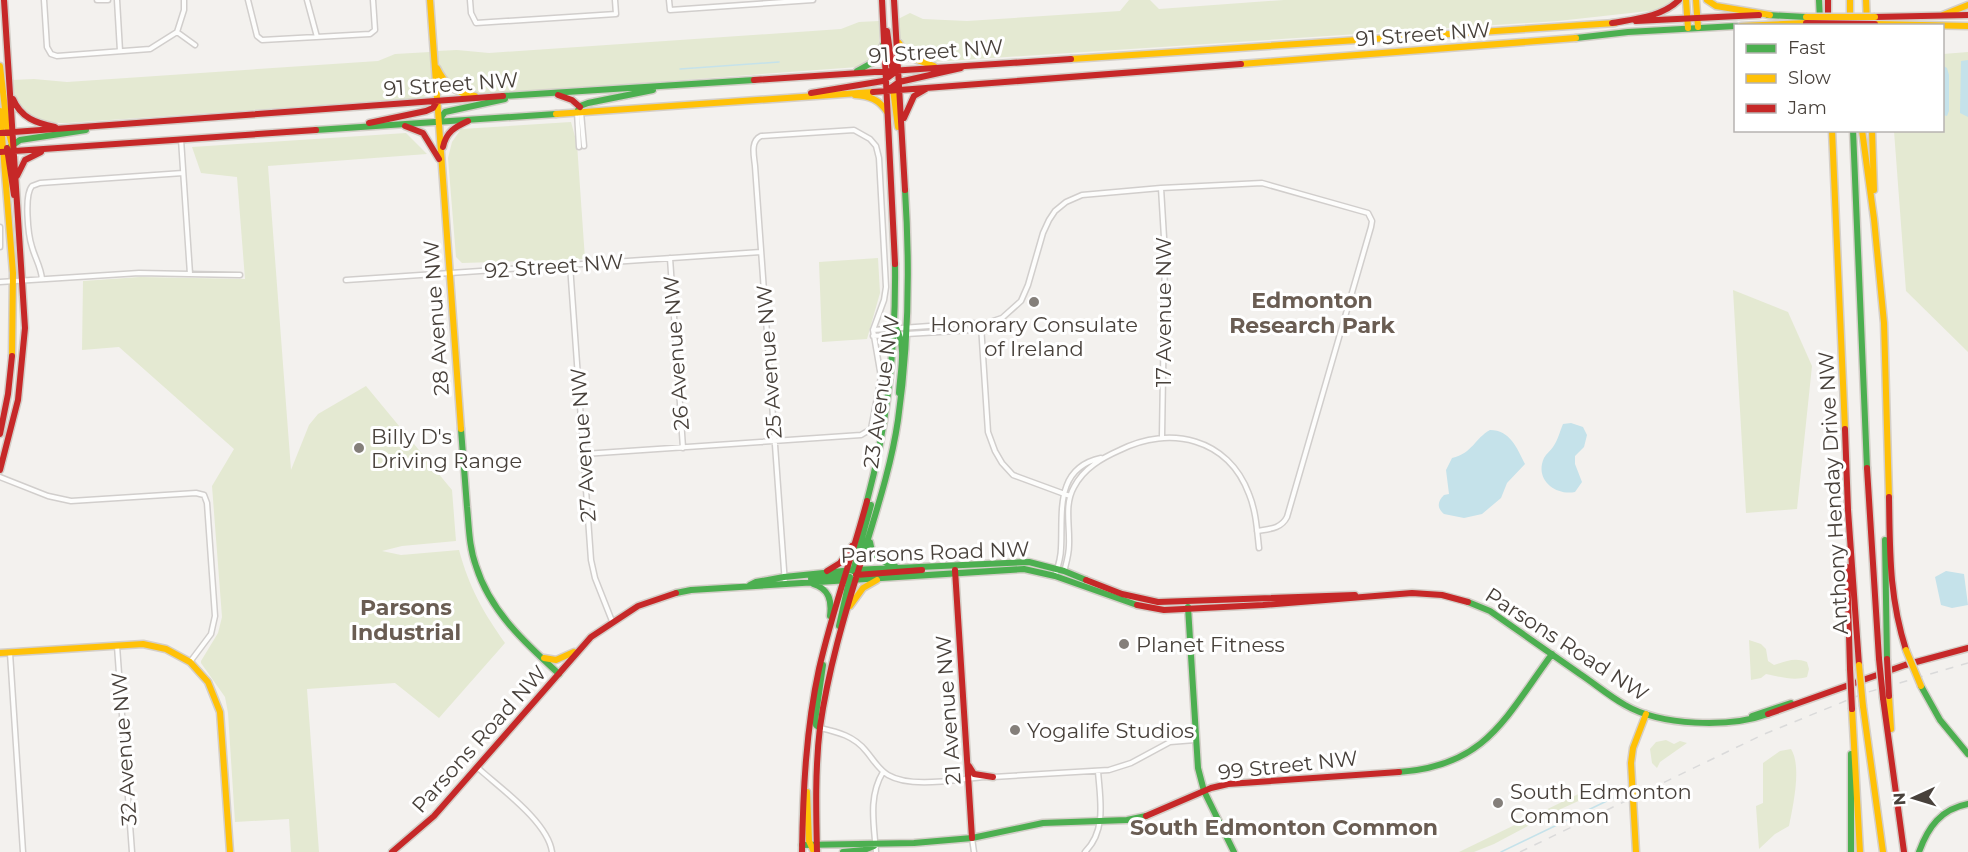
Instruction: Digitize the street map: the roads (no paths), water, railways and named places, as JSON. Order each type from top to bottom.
[{"type":"main road","points":[[4,0],[10,85],[5,136]]},
{"type":"main road","name":"28 Avenue NW","points":[[430,0],[471,551],[481,581],[496,608],[516,635],[559,674]]},
{"type":"main road","points":[[882,0],[904,167]]},
{"type":"main road","name":"23 Avenue NW","points":[[872,485],[886,420],[909,283],[902,129],[885,41],[882,0]]},
{"type":"main road","name":"23 Avenue NW","points":[[891,74],[896,37],[894,0]]},
{"type":"main road","points":[[1612,23],[1662,12],[1672,8],[1679,0]]},
{"type":"main road","points":[[1686,0],[1688,28]]},
{"type":"main road","points":[[1696,0],[1698,27]]},
{"type":"main road","points":[[1707,0],[1716,6],[1770,15]]},
{"type":"main road","points":[[1819,0],[1820,24]]},
{"type":"main road","points":[[1828,0],[1828,24]]},
{"type":"main road","points":[[1866,0],[1873,22]]},
{"type":"main road","points":[[1850,1],[1852,24]]},
{"type":"main road","points":[[1943,15],[1968,5]]},
{"type":"main road","name":"91 Street NW","points":[[5,136],[65,129],[491,97],[851,74],[891,74],[989,63],[1688,17],[1770,15],[1806,20],[1873,22]]},
{"type":"main road","points":[[1873,22],[1943,15],[1968,15]]},
{"type":"main road","name":"91 Street NW","points":[[1763,24],[1806,20]]},
{"type":"main road","points":[[1873,22],[1920,24]]},
{"type":"main road","points":[[1944,25],[1968,26]]},
{"type":"main road","name":"91 Street NW","points":[[8,149],[63,148],[181,140],[579,110],[836,94],[895,87],[938,87],[1539,42],[1698,27],[1734,26]]},
{"type":"main road","points":[[896,37],[908,57],[917,62],[938,67]]},
{"type":"main road","points":[[851,74],[873,63],[885,41]]},
{"type":"main road","points":[[435,63],[444,82],[453,90],[468,96],[491,97]]},
{"type":"main road","points":[[895,87],[989,63]]},
{"type":"main road","points":[[0,66],[5,136],[20,236]]},
{"type":"main road","points":[[793,97],[880,82],[891,74]]},
{"type":"main road","points":[[10,85],[17,109],[24,117],[33,122],[65,129]]},
{"type":"main road","points":[[538,94],[564,96],[579,110],[679,86]]},
{"type":"main road","name":"23 Avenue NW","points":[[802,849],[805,763],[810,722],[824,649],[851,575],[870,537],[885,482],[899,411],[902,331],[896,280],[890,121],[895,87]]},
{"type":"main road","points":[[902,129],[905,112],[914,96],[924,90],[938,87]]},
{"type":"main road","points":[[836,94],[871,97],[883,104],[890,121]]},
{"type":"main road","points":[[438,122],[441,114],[445,112],[518,96]]},
{"type":"main road","points":[[359,127],[431,110],[437,102]]},
{"type":"main road","points":[[0,111],[16,177],[25,328],[22,376],[13,426],[0,470]]},
{"type":"main road","points":[[442,167],[443,143],[447,134],[454,127],[474,119]]},
{"type":"main road","points":[[0,434],[12,363],[14,326],[5,182],[8,149],[20,140],[140,123]]},
{"type":"main road","points":[[395,124],[423,133],[437,153],[442,167]]},
{"type":"main road","name":"Anthony Henday Drive NW","points":[[1830,132],[1834,157],[1848,510],[1859,665],[1883,852]]},
{"type":"main road","name":"Anthony Henday Drive NW","points":[[1853,132],[1870,534],[1893,777],[1904,852]]},
{"type":"main road","points":[[1862,132],[1881,277],[1886,369],[1891,584],[1897,621],[1921,686],[1951,730],[1968,748]]},
{"type":"main road","points":[[1872,132],[1874,219]]},
{"type":"main road","points":[[16,177],[21,165],[32,155],[63,148]]},
{"type":"main road","points":[[0,171],[5,182]]},
{"type":"main road","points":[[1883,659],[1887,478]]},
{"type":"main road","points":[[838,637],[840,617],[869,510],[872,485]]},
{"type":"main road","points":[[805,575],[829,570],[844,559],[854,541],[872,485]]},
{"type":"main road","points":[[1848,510],[1846,555],[1860,852]]},
{"type":"main road","points":[[870,537],[870,549],[875,557],[885,563],[903,568]]},
{"type":"main road","name":"Parsons Road NW","points":[[396,851],[434,816],[478,768],[581,648],[612,621],[642,604],[669,594],[691,590],[750,585],[756,582],[800,584],[903,568],[1029,562],[1137,598],[1188,606],[1434,593],[1466,600],[1490,611],[1621,703],[1646,714],[1671,720],[1704,723],[1728,722],[1748,717],[1773,707],[1813,698],[1915,661],[1968,648]]},
{"type":"main road","name":"21 Avenue NW","points":[[955,565],[972,838]]},
{"type":"main road","points":[[786,582],[918,570],[931,566]]},
{"type":"main road","name":"Parsons Road NW","points":[[786,582],[805,575],[899,577],[1024,570],[1060,573]]},
{"type":"main road","name":"23 Avenue NW","points":[[814,848],[820,728],[851,575]]},
{"type":"main road","points":[[842,623],[863,588],[877,580],[899,577]]},
{"type":"main road","points":[[800,584],[819,585],[830,596],[831,610],[815,721],[820,728]]},
{"type":"main road","points":[[1188,606],[1198,768],[1204,791],[1234,852]]},
{"type":"main road","points":[[0,654],[139,644],[174,652],[190,662],[208,682],[220,712],[230,852]]},
{"type":"main road","points":[[538,655],[556,660],[581,648]]},
{"type":"main road","name":"99 Street NW","points":[[843,852],[972,838],[1043,823],[1127,820],[1154,814],[1204,791],[1228,784],[1412,771],[1443,765],[1471,752],[1493,734],[1552,654]]},
{"type":"main road","points":[[1928,697],[1947,730],[1968,754]]},
{"type":"main road","points":[[1851,852],[1852,709]]},
{"type":"main road","points":[[1636,852],[1631,758],[1646,714]]},
{"type":"main road","points":[[967,753],[971,772],[993,777]]},
{"type":"main road","points":[[805,763],[814,848]]},
{"type":"main road","points":[[1919,852],[1923,839],[1935,820],[1953,808],[1968,804]]},
{"type":"main road","name":"99 Street NW","points":[[802,849],[864,843],[876,849]]},
{"type":"street","points":[[44,0],[48,47],[51,54],[57,56],[150,50],[177,32],[184,10],[183,0]]},
{"type":"street","points":[[97,0],[108,0]]},
{"type":"street","points":[[117,0],[120,51]]},
{"type":"street","points":[[248,0],[258,39],[370,34],[375,30],[374,0]]},
{"type":"street","points":[[307,0],[316,37]]},
{"type":"street","points":[[470,0],[473,20],[476,23],[616,14],[615,0]]},
{"type":"street","points":[[669,0],[670,10],[813,0]]},
{"type":"street","points":[[726,0],[727,6]]},
{"type":"street","points":[[177,32],[195,45]]},
{"type":"street","points":[[579,110],[581,146]]},
{"type":"street","name":"23 Avenue NW","points":[[755,141],[761,136],[849,129],[865,135],[878,152],[884,235],[885,294],[873,330],[881,377],[873,424],[869,432],[861,435],[775,441]]},
{"type":"street","points":[[181,140],[190,274]]},
{"type":"street","name":"25 Avenue NW","points":[[755,141],[786,582]]},
{"type":"street","points":[[42,279],[41,270],[30,243],[27,196],[29,188],[39,183],[183,173]]},
{"type":"street","points":[[873,330],[973,330],[1002,318],[1021,301],[1043,233],[1055,211],[1066,202],[1082,195],[1096,192],[1242,183],[1271,184],[1368,213],[1372,221],[1287,517],[1284,523],[1277,527],[1257,531]]},
{"type":"street","name":"17 Avenue NW","points":[[1161,188],[1165,254],[1162,436]]},
{"type":"street","points":[[0,227],[0,247]]},
{"type":"street","name":"92 Street NW","points":[[346,280],[761,252]]},
{"type":"street","name":"26 Avenue NW","points":[[670,258],[682,448]]},
{"type":"street","name":"27 Avenue NW","points":[[570,265],[591,560],[595,578],[612,621]]},
{"type":"street","points":[[0,282],[139,273],[240,275]]},
{"type":"street","points":[[873,336],[972,322],[981,325]]},
{"type":"street","points":[[981,325],[988,432],[994,451],[1013,475],[1070,496]]},
{"type":"street","points":[[1060,573],[1061,508],[1064,494],[1076,472],[1087,463],[1138,441],[1162,436],[1202,444],[1224,457],[1234,467],[1249,494],[1259,548]]},
{"type":"street","points":[[584,454],[775,441]]},
{"type":"street","points":[[1060,573],[1069,549],[1070,496],[1079,479],[1104,457]]},
{"type":"street","points":[[0,477],[48,496],[71,501],[196,493],[204,495],[207,503],[215,616],[211,634],[190,662]]},
{"type":"street","name":"32 Avenue NW","points":[[117,645],[132,852]]},
{"type":"street","points":[[10,653],[24,852]]},
{"type":"street","points":[[820,728],[839,732],[855,741],[883,772],[912,782],[1098,771],[1125,765],[1170,742],[1195,740]]},
{"type":"street","points":[[478,768],[538,822],[550,841],[552,852]]},
{"type":"street","points":[[1085,852],[1094,840],[1101,821],[1098,771]]},
{"type":"street","points":[[876,849],[874,794],[883,772]]},
{"type":"street","name":"21 Avenue NW","points":[[972,838],[974,852]]},
{"type":"water","points":[[1968,60],[1968,117],[1960,113],[1961,61]]},
{"type":"water","points":[[1944,66],[1949,75],[1947,116],[1944,115]]},
{"type":"water","points":[[1571,423],[1583,427],[1587,435],[1584,447],[1575,456],[1575,464],[1582,482],[1575,492],[1568,493],[1549,485],[1544,479],[1542,466],[1563,424]]},
{"type":"water","points":[[1490,430],[1503,433],[1508,437],[1516,446],[1525,464],[1507,483],[1501,498],[1482,514],[1464,518],[1444,514],[1439,503],[1444,495],[1449,494],[1446,470],[1452,458],[1465,453]]},
{"type":"water","points":[[1946,571],[1964,574],[1968,605],[1952,608],[1941,605],[1935,577]]},
{"type":"waterway","points":[[680,69],[779,62]]},
{"type":"waterway","points":[[1501,852],[1613,798]]},
{"type":"railway","points":[[1520,852],[1762,735],[1865,693],[1968,663]]},
{"type":"place","name":"Honorary Consulate of Ireland","points":[[1034,302]]},
{"type":"place","name":"Billy D's Driving Range","points":[[359,448]]},
{"type":"place","name":"Planet Fitness","points":[[1124,644]]},
{"type":"place","name":"Yogalife Studios","points":[[1015,730]]},
{"type":"place","name":"South Edmonton Common","points":[[1498,803]]},
{"type":"district","name":"Edmonton Research Park","points":[[1312,312]]},
{"type":"district","name":"Parsons Industrial","points":[[406,620]]},
{"type":"district","name":"South Edmonton Common","points":[[1284,827]]}]
